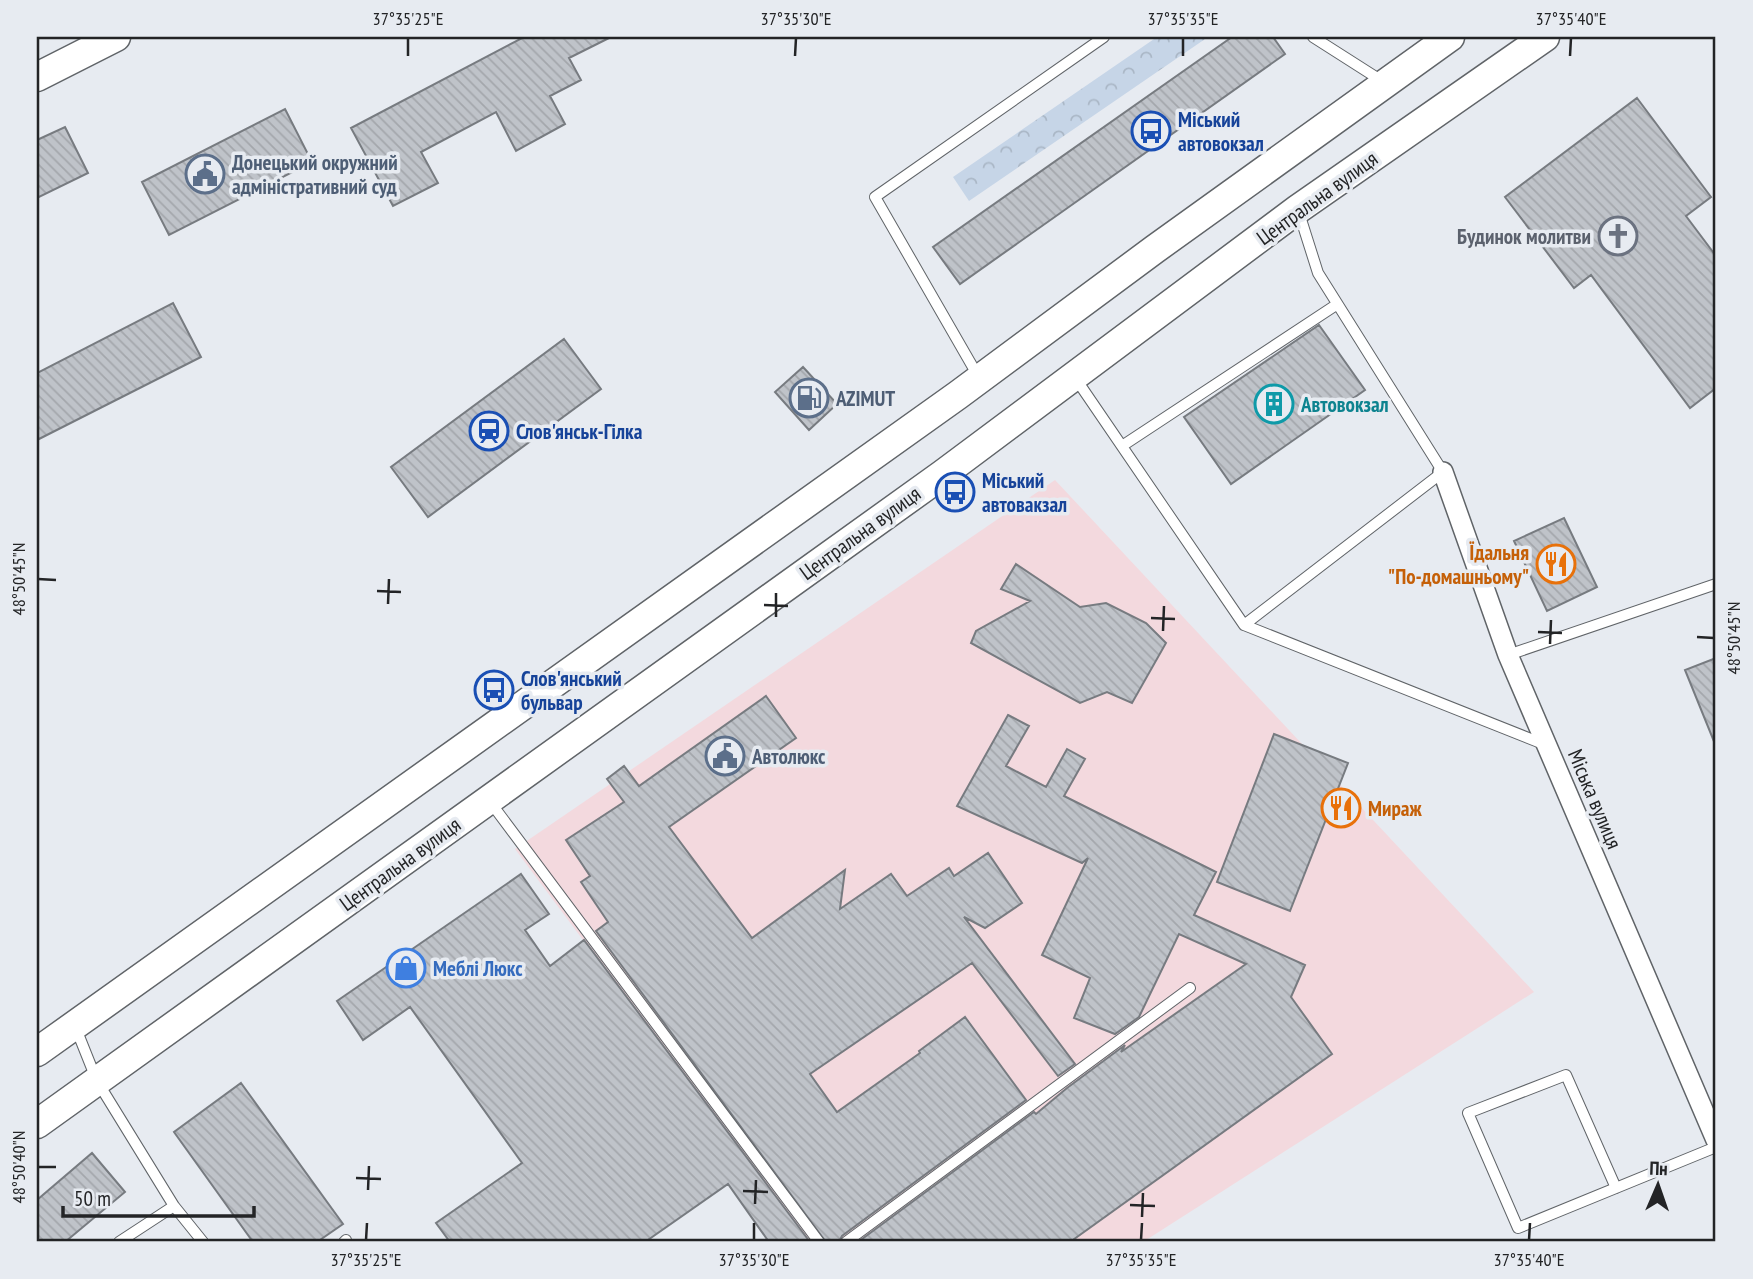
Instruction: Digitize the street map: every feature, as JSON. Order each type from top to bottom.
[{"type":"street","points":[[37,77],[116,37]]},
{"type":"street","points":[[37,1052],[979,379],[1450,37]]},
{"type":"street","name":"Центральна вулиця","points":[[37,1124],[1075,377],[1298,209],[1545,37]]},
{"type":"street","name":"Міська вулиця","points":[[1443,472],[1508,655],[1716,1140]]},
{"type":"lane","points":[[979,379],[875,197],[1104,37]]},
{"type":"lane","points":[[1313,37],[1386,83]]},
{"type":"lane","points":[[1244,625],[1443,472],[1318,273],[1298,209]]},
{"type":"lane","points":[[1122,446],[1336,305]]},
{"type":"lane","points":[[1075,377],[1244,625],[1547,746]]},
{"type":"lane","points":[[1508,655],[1716,584]]},
{"type":"lane","points":[[488,800],[819,1242]]},
{"type":"lane","points":[[846,1242],[1190,988]]},
{"type":"lane","points":[[75,1025],[97,1081],[174,1206],[203,1242]]},
{"type":"lane","points":[[1616,1188],[1566,1075],[1468,1113],[1518,1228],[1616,1188],[1716,1147]]},
{"type":"lane","points":[[119,1242],[174,1206]]},
{"type":"shaded area","points":[[1055,480],[1534,992],[1143,1242],[809,1242],[515,849]]},
{"type":"green space","points":[[1157,37],[1208,37],[969,201],[953,177]]},
{"type":"building","points":[[524,37],[611,37],[569,58],[581,80],[550,96],[565,124],[516,151],[496,112],[421,152],[438,183],[393,206],[351,128]]},
{"type":"building","points":[[1232,37],[1273,37],[1285,54],[960,284],[933,247]]},
{"type":"building","name":"Будинок молитви","points":[[1637,98],[1711,197],[1686,216],[1716,256],[1716,388],[1690,408],[1591,275],[1574,288],[1505,197]]},
{"type":"building","points":[[285,109],[312,162],[169,235],[142,182]]},
{"type":"building","points":[[65,127],[88,173],[37,198],[37,140]]},
{"type":"building","points":[[173,303],[201,357],[37,440],[37,373]]},
{"type":"building","name":"Автовокзал","points":[[1319,325],[1365,390],[1231,484],[1184,417]]},
{"type":"building","points":[[564,339],[601,389],[428,517],[391,467]]},
{"type":"building","points":[[803,367],[837,404],[809,430],[775,392]]},
{"type":"building","name":"Їдальня \"По-домашньому\"","points":[[1564,518],[1597,587],[1547,611],[1514,541]]},
{"type":"building","points":[[1016,564],[1080,607],[1106,603],[1146,623],[1166,643],[1132,703],[1107,692],[1080,703],[971,643],[976,631],[1030,601],[1001,589]]},
{"type":"building","points":[[1716,658],[1716,744],[1715,744],[1685,670]]},
{"type":"building","points":[[766,696],[796,738],[669,827],[752,938],[845,870],[840,909],[891,874],[907,896],[949,868],[954,876],[988,853],[1022,903],[985,928],[964,917],[1075,1064],[1058,1076],[972,963],[810,1074],[837,1112],[965,1017],[1026,1100],[842,1236],[839,1242],[826,1242],[596,931],[608,922],[581,882],[590,876],[566,840],[624,802],[607,779],[624,766],[639,786]]},
{"type":"building","points":[[1008,715],[1029,726],[1006,766],[1046,787],[1067,749],[1085,759],[1064,796],[1216,872],[1194,915],[1305,965],[1291,997],[1332,1054],[1070,1242],[858,1242],[1034,1112],[1036,1114],[1125,1045],[1121,1052],[1246,964],[1179,934],[1139,1017],[1115,1034],[1074,1018],[1090,978],[1042,955],[1088,858],[1082,863],[957,806]]},
{"type":"building","points":[[1274,734],[1348,763],[1290,911],[1217,882]]},
{"type":"building","points":[[521,874],[549,914],[525,930],[550,966],[584,940],[810,1242],[769,1242],[728,1184],[645,1242],[450,1242],[436,1223],[522,1163],[410,1007],[363,1040],[337,1001]]},
{"type":"building","points":[[241,1083],[343,1224],[317,1242],[253,1242],[174,1132]]},
{"type":"building","points":[[92,1153],[125,1192],[65,1242],[37,1242],[37,1200]]},
{"type":"place","name":"Міський автовокзал","points":[[1151,131]]},
{"type":"place","name":"Донецький окружний адміністративний суд","points":[[205,174]]},
{"type":"place","name":"Будинок молитви","points":[[1618,236]]},
{"type":"place","name":"AZIMUT","points":[[809,398]]},
{"type":"place","name":"Автовокзал","points":[[1274,404]]},
{"type":"place","name":"Слов'янськ-Гілка","points":[[489,431]]},
{"type":"place","name":"Міський автовакзал","points":[[955,492]]},
{"type":"place","name":"Їдальня \"По-домашньому\"","points":[[1556,564]]},
{"type":"place","name":"Слов'янський бульвар","points":[[494,690]]},
{"type":"place","name":"Автолюкс","points":[[725,756]]},
{"type":"place","name":"Мираж","points":[[1341,808]]},
{"type":"place","name":"Меблі Люкс","points":[[406,968]]}]
